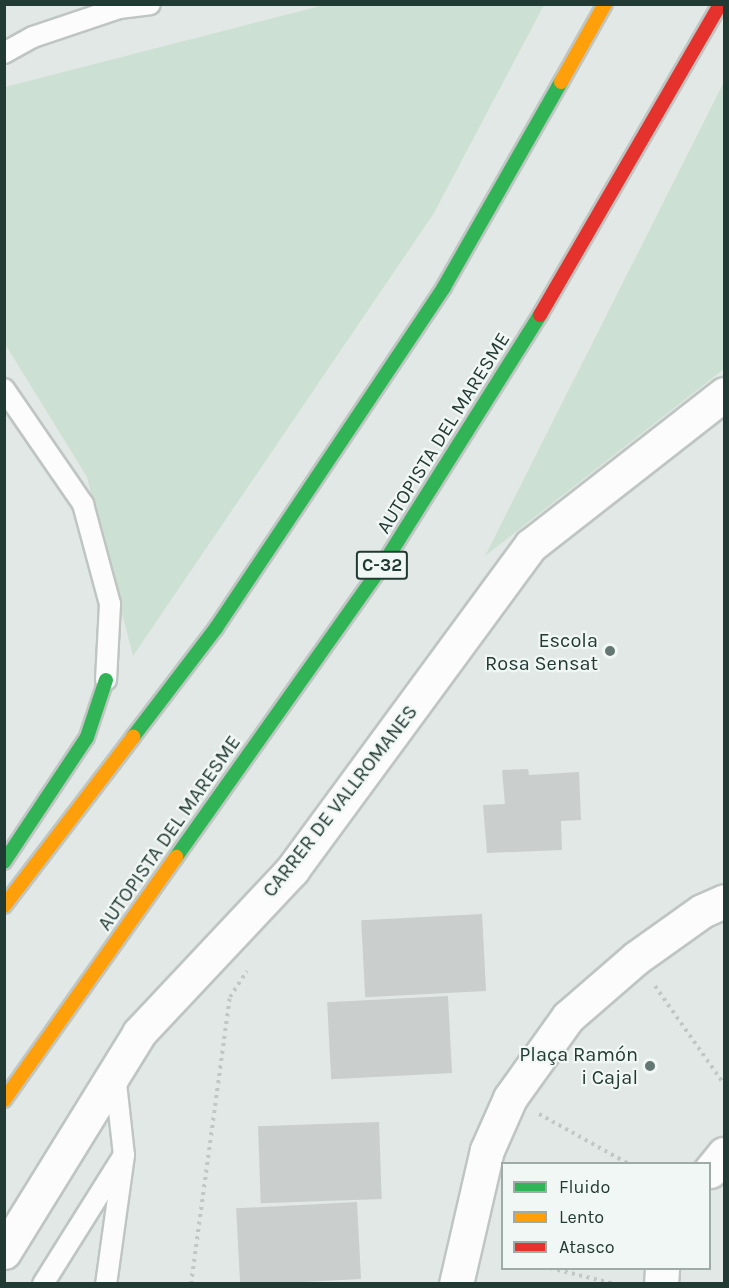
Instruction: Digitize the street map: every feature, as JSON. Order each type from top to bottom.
[{"type":"highway","points":[[4,906],[216,628],[444,286],[605,4]]},
{"type":"highway","name":"AUTOPISTA DEL MARESME","points":[[4,1100],[382,566],[561,282],[720,4]]},
{"type":"highway","points":[[4,862],[87,736],[106,680]]},
{"type":"street","name":"CARRER DE VALLROMANES","points":[[4,1252],[139,1033],[292,870],[531,545],[724,394]]},
{"type":"street","points":[[456,1284],[487,1150],[510,1098],[568,1017],[636,958],[702,910],[724,901]]},
{"type":"street","points":[[711,1170],[724,1154]]},
{"type":"lane","points":[[4,53],[33,37],[119,8],[150,4]]},
{"type":"lane","points":[[4,389],[83,504],[110,604],[106,680]]},
{"type":"lane","points":[[106,1284],[124,1155],[115,1072]]},
{"type":"lane","points":[[43,1284],[124,1155]]},
{"type":"lane","points":[[52,1284],[56,1263]]},
{"type":"path","points":[[191,1284],[230,997],[251,964],[230,936]]},
{"type":"path","points":[[636,958],[724,1084]]},
{"type":"path","points":[[510,1098],[625,1162]]},
{"type":"path","points":[[554,1270],[615,1284]]},
{"type":"green space","points":[[324,5],[544,5],[434,213],[133,656],[87,477],[5,344],[5,87]]},
{"type":"green space","points":[[724,82],[724,369],[485,556]]},
{"type":"building","points":[[528,769],[529,775],[579,772],[581,820],[561,821],[562,850],[487,853],[483,805],[505,804],[502,770]]},
{"type":"building","points":[[482,914],[486,991],[365,997],[361,920]]},
{"type":"building","points":[[448,996],[452,1073],[331,1079],[327,1002]]},
{"type":"building","points":[[379,1122],[382,1199],[261,1203],[258,1126]]},
{"type":"building","points":[[357,1202],[361,1279],[240,1284],[236,1208]]},
{"type":"traffic: fast","points":[[133,737],[216,628],[444,287],[561,82]]},
{"type":"traffic: fast","points":[[176,857],[382,566],[540,315]]},
{"type":"traffic: fast","points":[[4,862],[87,737],[106,680]]},
{"type":"traffic: slow","points":[[561,82],[605,4]]},
{"type":"traffic: slow","points":[[4,906],[133,737]]},
{"type":"traffic: slow","points":[[4,1100],[176,857]]},
{"type":"traffic: jam","points":[[540,315],[720,4]]},
{"type":"place","name":"Escola Rosa Sensat","points":[[610,651]]},
{"type":"place","name":"Plaça Ramón i Cajal","points":[[650,1066]]}]
